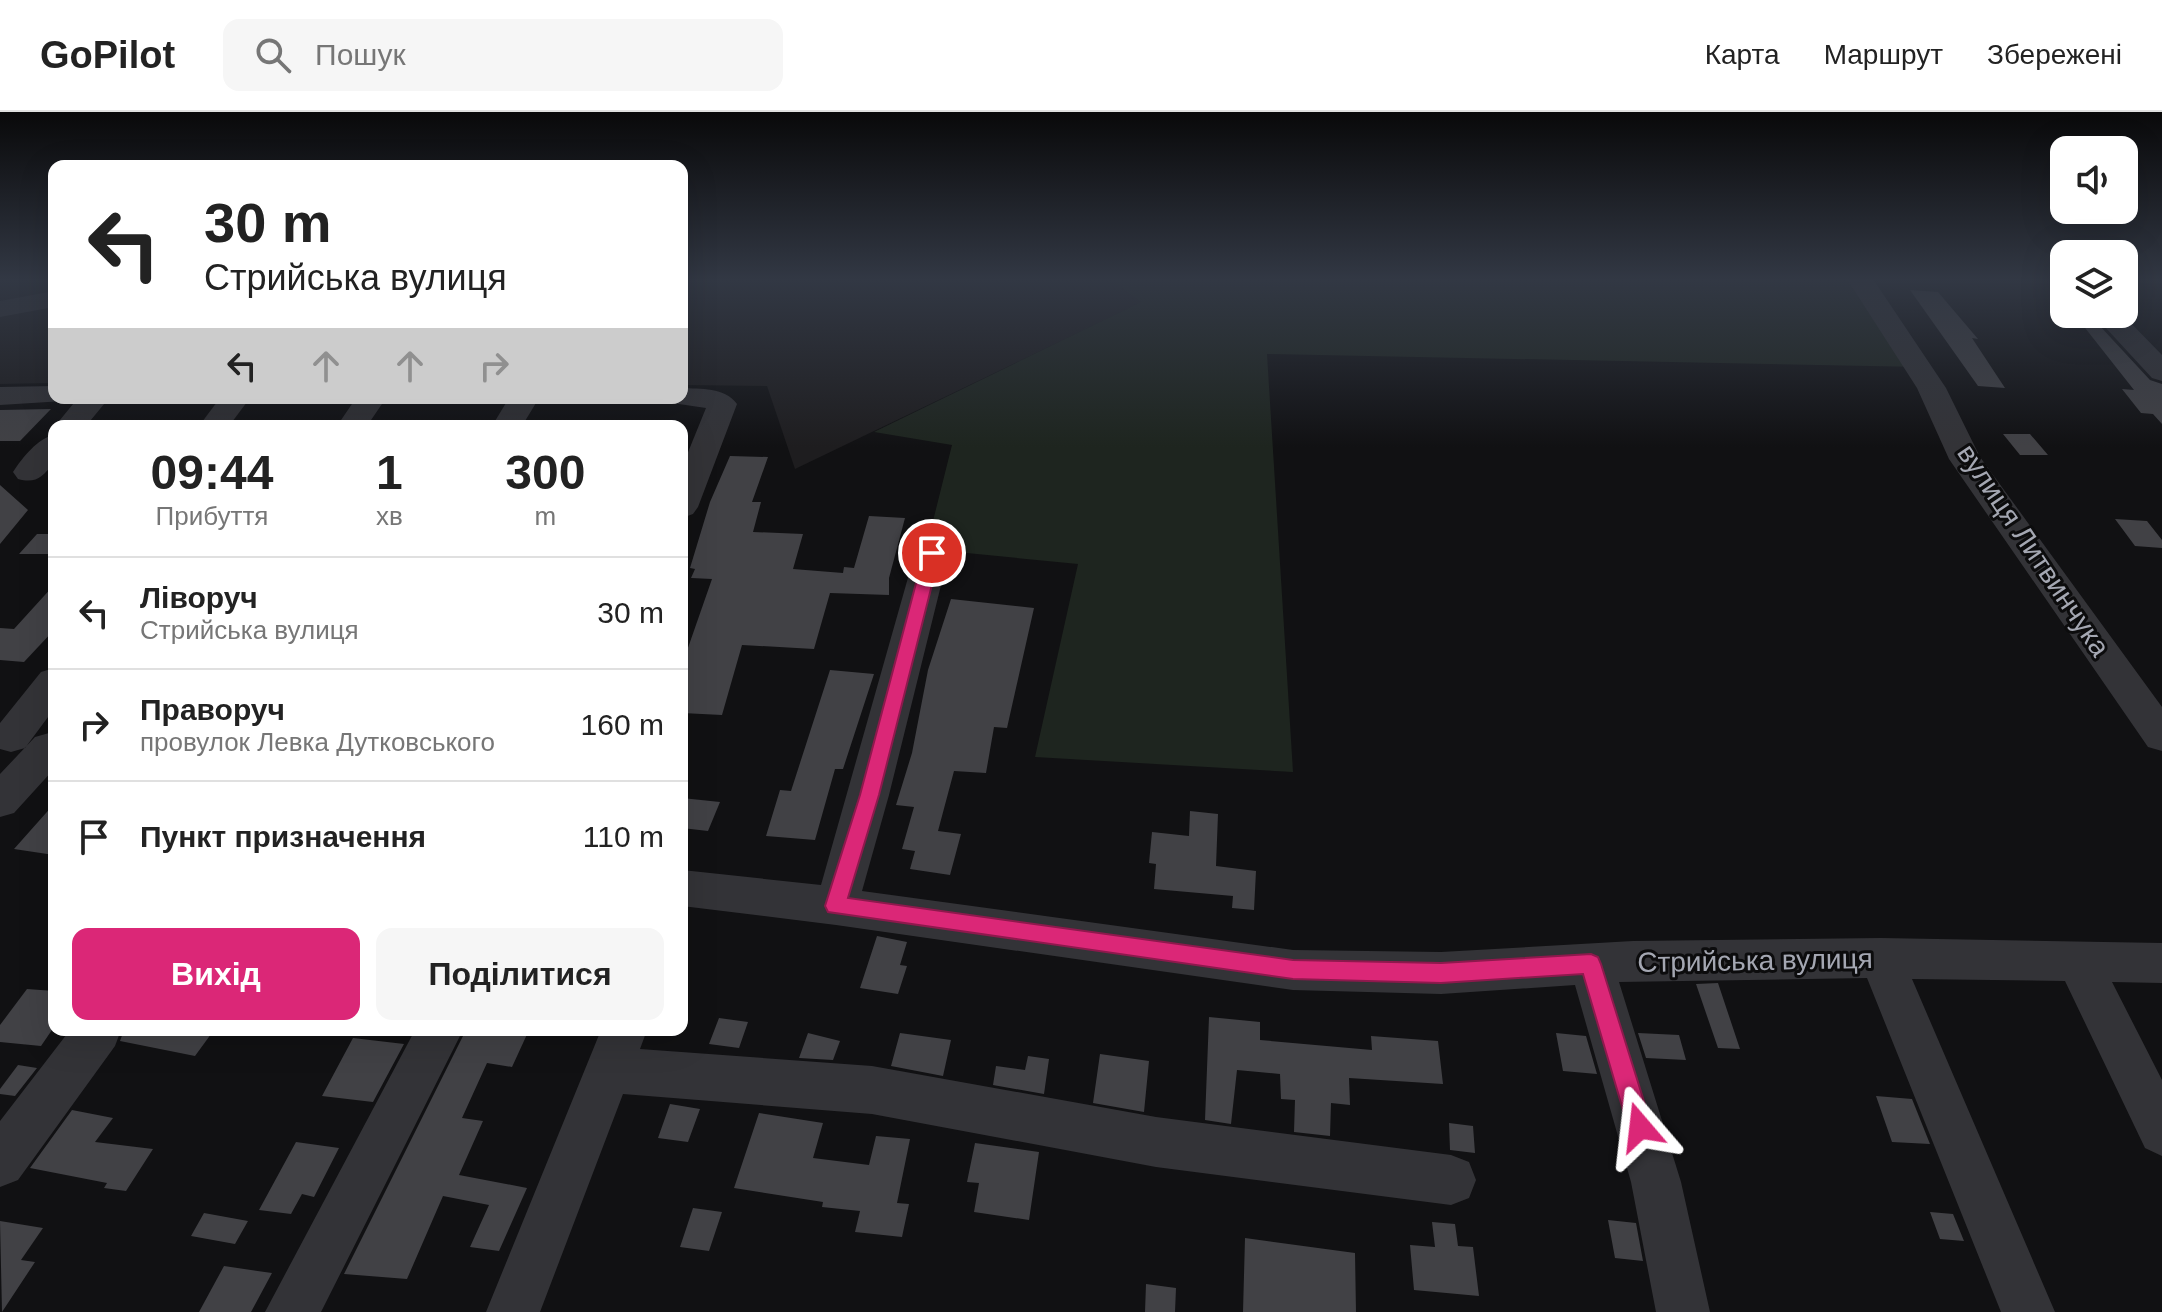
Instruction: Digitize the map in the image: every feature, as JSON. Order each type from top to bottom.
[{"type":"street","name":"вулиця Литвинчука","points":[[1898,335],[1927,379],[1965,459],[2162,736]]},
{"type":"street","points":[[2127,335],[2162,372]]},
{"type":"street","points":[[0,396],[48,395]]},
{"type":"street","points":[[688,397],[711,399],[722,404],[688,492]]},
{"type":"street","points":[[75,420],[89,404]]},
{"type":"street","points":[[29,472],[48,451]]},
{"type":"street","points":[[836,906],[869,795],[932,553]]},
{"type":"street","points":[[48,689],[6,736],[48,747]]},
{"type":"street","points":[[0,801],[48,752]]},
{"type":"street","name":"Стрийська вулиця","points":[[688,890],[836,906],[1293,970],[1441,973],[1591,964],[1881,958],[2162,963]]},
{"type":"street","points":[[1881,958],[2007,1255],[2028,1312]]},
{"type":"street","points":[[2078,962],[2162,1131]]},
{"type":"street","points":[[1591,964],[1656,1182],[1683,1312]]},
{"type":"street","points":[[0,1162],[94,1036]]},
{"type":"street","points":[[292,1312],[437,1036]]},
{"type":"street","points":[[513,1312],[615,1050],[872,1090],[1156,1142],[1451,1180]]},
{"type":"shaded area","points":[[0,335],[48,335],[48,383],[0,384]]},
{"type":"shaded area","points":[[688,335],[1073,335],[795,469],[767,386],[688,385]]},
{"type":"shaded area","points":[[1073,335],[1902,335],[1921,367],[1267,354],[1293,772],[1035,757],[1078,564],[926,549],[952,445],[874,432]]},
{"type":"building","points":[[1942,335],[1975,335],[1978,339],[1972,338],[2005,388],[1978,386]]},
{"type":"building","points":[[2091,335],[2108,335],[2150,380],[2162,384],[2162,424],[2153,414],[2141,413],[2122,389],[2134,390]]},
{"type":"building","points":[[51,409],[20,441],[0,441],[0,410]]},
{"type":"building","points":[[2003,434],[2030,434],[2048,455],[2020,455]]},
{"type":"building","points":[[730,456],[768,457],[752,502],[761,502],[753,532],[803,534],[793,569],[843,573],[844,567],[854,568],[869,516],[905,518],[889,578],[889,595],[830,593],[814,649],[742,645],[722,715],[688,713],[688,648],[712,579],[691,578],[695,569],[690,568],[710,502]]},
{"type":"building","points":[[0,485],[28,510],[0,544]]},
{"type":"building","points":[[2115,519],[2147,521],[2162,540],[2162,548],[2135,546]]},
{"type":"building","points":[[37,534],[48,534],[48,554],[19,554]]},
{"type":"building","points":[[48,592],[48,636],[24,662],[0,660],[0,628],[14,629]]},
{"type":"building","points":[[951,599],[1034,608],[1007,728],[994,727],[986,773],[954,771],[938,831],[961,834],[950,875],[910,869],[915,851],[902,849],[914,807],[896,805],[912,753],[928,670]]},
{"type":"building","points":[[830,670],[874,674],[843,769],[835,769],[815,840],[766,836],[780,790],[791,791]]},
{"type":"building","points":[[688,799],[720,802],[708,831],[688,829]]},
{"type":"building","points":[[48,811],[48,854],[14,849]]},
{"type":"building","points":[[1190,811],[1218,814],[1216,866],[1256,871],[1254,910],[1232,908],[1233,896],[1154,889],[1156,864],[1149,863],[1152,832],[1189,836]]},
{"type":"building","points":[[877,936],[907,942],[900,965],[907,966],[898,994],[860,988]]},
{"type":"building","points":[[1718,983],[1740,1049],[1718,1048],[1696,984]]},
{"type":"building","points":[[27,989],[48,991],[48,1036],[41,1046],[0,1042],[0,1025]]},
{"type":"building","points":[[1209,1017],[1260,1022],[1260,1040],[1372,1050],[1371,1036],[1438,1041],[1443,1084],[1349,1078],[1350,1105],[1331,1103],[1330,1136],[1294,1132],[1295,1100],[1281,1099],[1280,1074],[1237,1070],[1231,1124],[1205,1120]]},
{"type":"building","points":[[719,1018],[748,1022],[739,1048],[709,1044]]},
{"type":"building","points":[[808,1033],[840,1041],[833,1060],[799,1058]]},
{"type":"building","points":[[900,1033],[951,1040],[943,1076],[891,1066]]},
{"type":"building","points":[[1556,1033],[1586,1036],[1597,1074],[1563,1071]]},
{"type":"building","points":[[1638,1033],[1679,1035],[1686,1060],[1646,1058]]},
{"type":"building","points":[[122,1036],[210,1036],[195,1056],[120,1041]]},
{"type":"building","points":[[463,1036],[526,1036],[512,1067],[487,1063],[462,1118],[483,1121],[459,1175],[527,1188],[499,1251],[470,1247],[489,1205],[443,1196],[407,1279],[344,1274]]},
{"type":"building","points":[[353,1038],[404,1044],[373,1102],[322,1096]]},
{"type":"building","points":[[1100,1054],[1149,1061],[1144,1112],[1093,1103]]},
{"type":"building","points":[[1028,1056],[1049,1059],[1044,1094],[993,1085],[996,1066],[1025,1070]]},
{"type":"building","points":[[18,1065],[37,1068],[15,1096],[0,1094],[0,1089]]},
{"type":"building","points":[[1876,1096],[1912,1099],[1930,1144],[1892,1142]]},
{"type":"building","points":[[670,1104],[700,1109],[688,1142],[658,1138]]},
{"type":"building","points":[[72,1110],[113,1118],[95,1142],[153,1149],[126,1191],[104,1188],[107,1183],[30,1168]]},
{"type":"building","points":[[759,1113],[823,1123],[813,1158],[869,1165],[876,1136],[910,1139],[897,1203],[909,1204],[902,1237],[855,1232],[860,1211],[822,1207],[823,1202],[734,1188]]},
{"type":"building","points":[[1449,1123],[1473,1126],[1475,1153],[1450,1150]]},
{"type":"building","points":[[296,1142],[339,1148],[314,1197],[302,1194],[291,1214],[259,1210]]},
{"type":"building","points":[[975,1143],[1039,1152],[1029,1220],[974,1212],[979,1183],[967,1182]]},
{"type":"building","points":[[693,1208],[722,1212],[709,1251],[680,1247]]},
{"type":"building","points":[[1930,1212],[1953,1214],[1964,1241],[1940,1239]]},
{"type":"building","points":[[204,1213],[248,1221],[235,1244],[191,1236]]},
{"type":"building","points":[[1608,1220],[1636,1223],[1643,1261],[1615,1258]]},
{"type":"building","points":[[0,1221],[43,1228],[21,1260],[35,1262],[2,1312]]},
{"type":"building","points":[[1432,1222],[1455,1224],[1458,1246],[1473,1247],[1479,1296],[1414,1290],[1410,1245],[1435,1247]]},
{"type":"building","points":[[1245,1238],[1355,1253],[1356,1312],[1243,1312]]},
{"type":"building","points":[[224,1266],[272,1273],[251,1312],[199,1312]]},
{"type":"building","points":[[1146,1284],[1176,1288],[1175,1312],[1145,1312]]},
{"type":"route","points":[[932,553],[869,795],[836,906],[1293,970],[1441,973],[1591,964],[1640,1127]]}]
